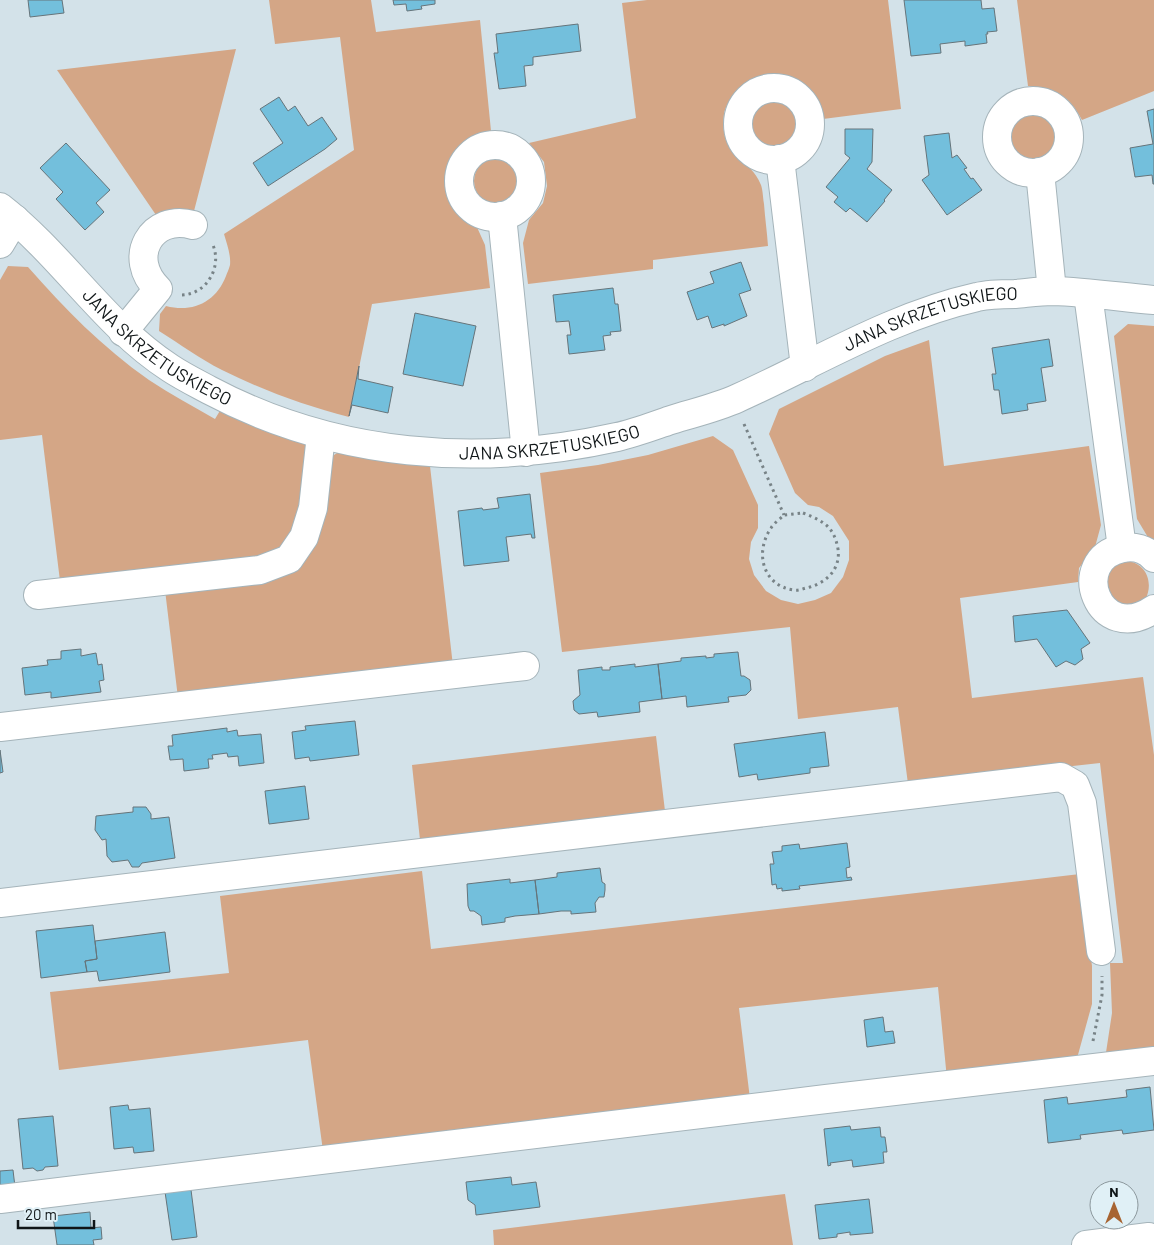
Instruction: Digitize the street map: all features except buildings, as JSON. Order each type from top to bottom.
[{"type":"street","points":[[780,159],[805,367]]},
{"type":"street","points":[[1040,172],[1052,291]]},
{"type":"street","points":[[0,244],[8,213]]},
{"type":"street","name":"JANA SKRZETUSKIEGO","points":[[8,213],[52,254],[101,310],[124,332],[170,368],[228,400],[268,418],[322,435],[375,446],[461,455],[526,452],[620,437],[734,400],[879,330],[917,314],[979,296],[1052,291],[1154,300]]},
{"type":"street","points":[[502,216],[526,452]]},
{"type":"street","points":[[124,332],[158,289],[146,274],[143,262],[144,249],[150,237],[159,228],[170,223],[183,222],[193,225]]},
{"type":"street","points":[[1088,294],[1122,548]]},
{"type":"street","points":[[38,594],[260,570],[290,559],[304,537],[313,508],[322,435]]},
{"type":"street","points":[[1154,558],[1140,549],[1128,547],[1106,555],[1099,563],[1094,574],[1093,585],[1095,597],[1110,614],[1132,619],[1144,616],[1154,609]]},
{"type":"street","points":[[0,727],[526,666]]},
{"type":"street","points":[[0,903],[1061,777],[1075,785],[1082,803],[1101,951]]},
{"type":"street","points":[[0,1199],[1154,1061]]},
{"type":"street","points":[[1086,1245],[1149,1237]]},
{"type":"path","points":[[158,289],[176,295],[187,295],[197,291],[212,276],[216,255],[214,245],[209,236],[193,225]]},
{"type":"path","points":[[734,400],[784,515]]},
{"type":"path","points":[[803,513],[823,521],[836,539],[839,558],[831,576],[815,586],[795,591],[775,583],[763,568],[762,549],[770,529],[784,515],[803,513]]},
{"type":"path","points":[[1088,1069],[1102,994],[1101,951]]},
{"type":"shaded area","points":[[269,0],[371,0],[376,32],[480,20],[491,131],[473,137],[457,152],[449,171],[448,191],[451,202],[457,211],[465,220],[476,225],[485,245],[490,288],[372,304],[349,417],[300,403],[237,377],[206,361],[159,331],[160,314],[166,306],[185,308],[202,303],[210,299],[222,285],[230,265],[224,234],[354,150],[340,37],[275,44]]},
{"type":"shaded area","points":[[647,0],[888,0],[901,109],[823,119],[814,95],[803,84],[785,76],[776,75],[757,78],[741,87],[734,94],[725,109],[724,129],[730,149],[756,175],[761,185],[768,246],[653,260],[653,269],[528,284],[523,243],[529,220],[543,203],[547,186],[544,162],[529,143],[636,118],[622,3]]},
{"type":"shaded area","points":[[1017,0],[1154,0],[1154,91],[1082,120],[1072,104],[1060,94],[1028,86]]},
{"type":"shaded area","points":[[236,49],[194,211],[175,210],[156,215],[57,70]]},
{"type":"shaded area","points":[[774,99],[783,101],[791,106],[796,114],[798,123],[796,132],[791,140],[783,145],[774,147],[765,145],[757,140],[752,132],[750,123],[752,114],[757,106],[765,101]]},
{"type":"shaded area","points":[[1034,112],[1043,114],[1051,119],[1056,127],[1058,136],[1056,145],[1051,153],[1043,158],[1034,160],[1025,158],[1017,153],[1012,145],[1010,136],[1012,127],[1017,119],[1025,114]]},
{"type":"shaded area","points":[[498,157],[507,159],[515,164],[520,172],[522,181],[520,190],[515,198],[507,203],[498,205],[489,203],[481,198],[476,190],[474,181],[476,172],[481,164],[489,159]]},
{"type":"shaded area","points":[[8,266],[28,267],[70,313],[100,341],[149,380],[173,395],[215,419],[221,409],[301,439],[308,448],[308,462],[292,535],[282,551],[270,557],[60,581],[42,435],[0,440],[0,280]]},
{"type":"shaded area","points":[[1128,324],[1154,326],[1154,542],[1149,539],[1137,519],[1114,336]]},
{"type":"shaded area","points":[[929,340],[944,466],[1089,446],[1101,525],[1095,547],[1079,568],[1078,582],[960,598],[972,698],[1143,677],[1154,755],[1154,1054],[1105,1059],[1112,1013],[1110,963],[1123,963],[1100,763],[908,784],[898,707],[798,719],[790,627],[562,652],[540,473],[598,465],[648,455],[713,436],[733,450],[758,505],[758,528],[751,542],[749,559],[754,575],[766,591],[781,600],[798,604],[815,600],[831,593],[843,577],[849,560],[849,541],[833,516],[819,507],[808,505],[795,493],[769,434],[779,409],[885,356]]},
{"type":"shaded area","points":[[340,451],[430,466],[453,666],[178,698],[165,590],[287,571],[331,457]]},
{"type":"shaded area","points":[[1127,561],[1140,566],[1149,581],[1148,594],[1145,600],[1132,608],[1110,600],[1105,579],[1113,566]]},
{"type":"shaded area","points":[[656,736],[665,811],[420,840],[412,765]]},
{"type":"shaded area","points":[[422,871],[431,949],[1080,874],[1092,966],[1092,1004],[1076,1062],[947,1079],[938,987],[739,1008],[750,1099],[323,1151],[308,1040],[59,1070],[50,992],[229,973],[220,896]]},
{"type":"shaded area","points":[[785,1194],[793,1245],[494,1245],[493,1230]]}]
